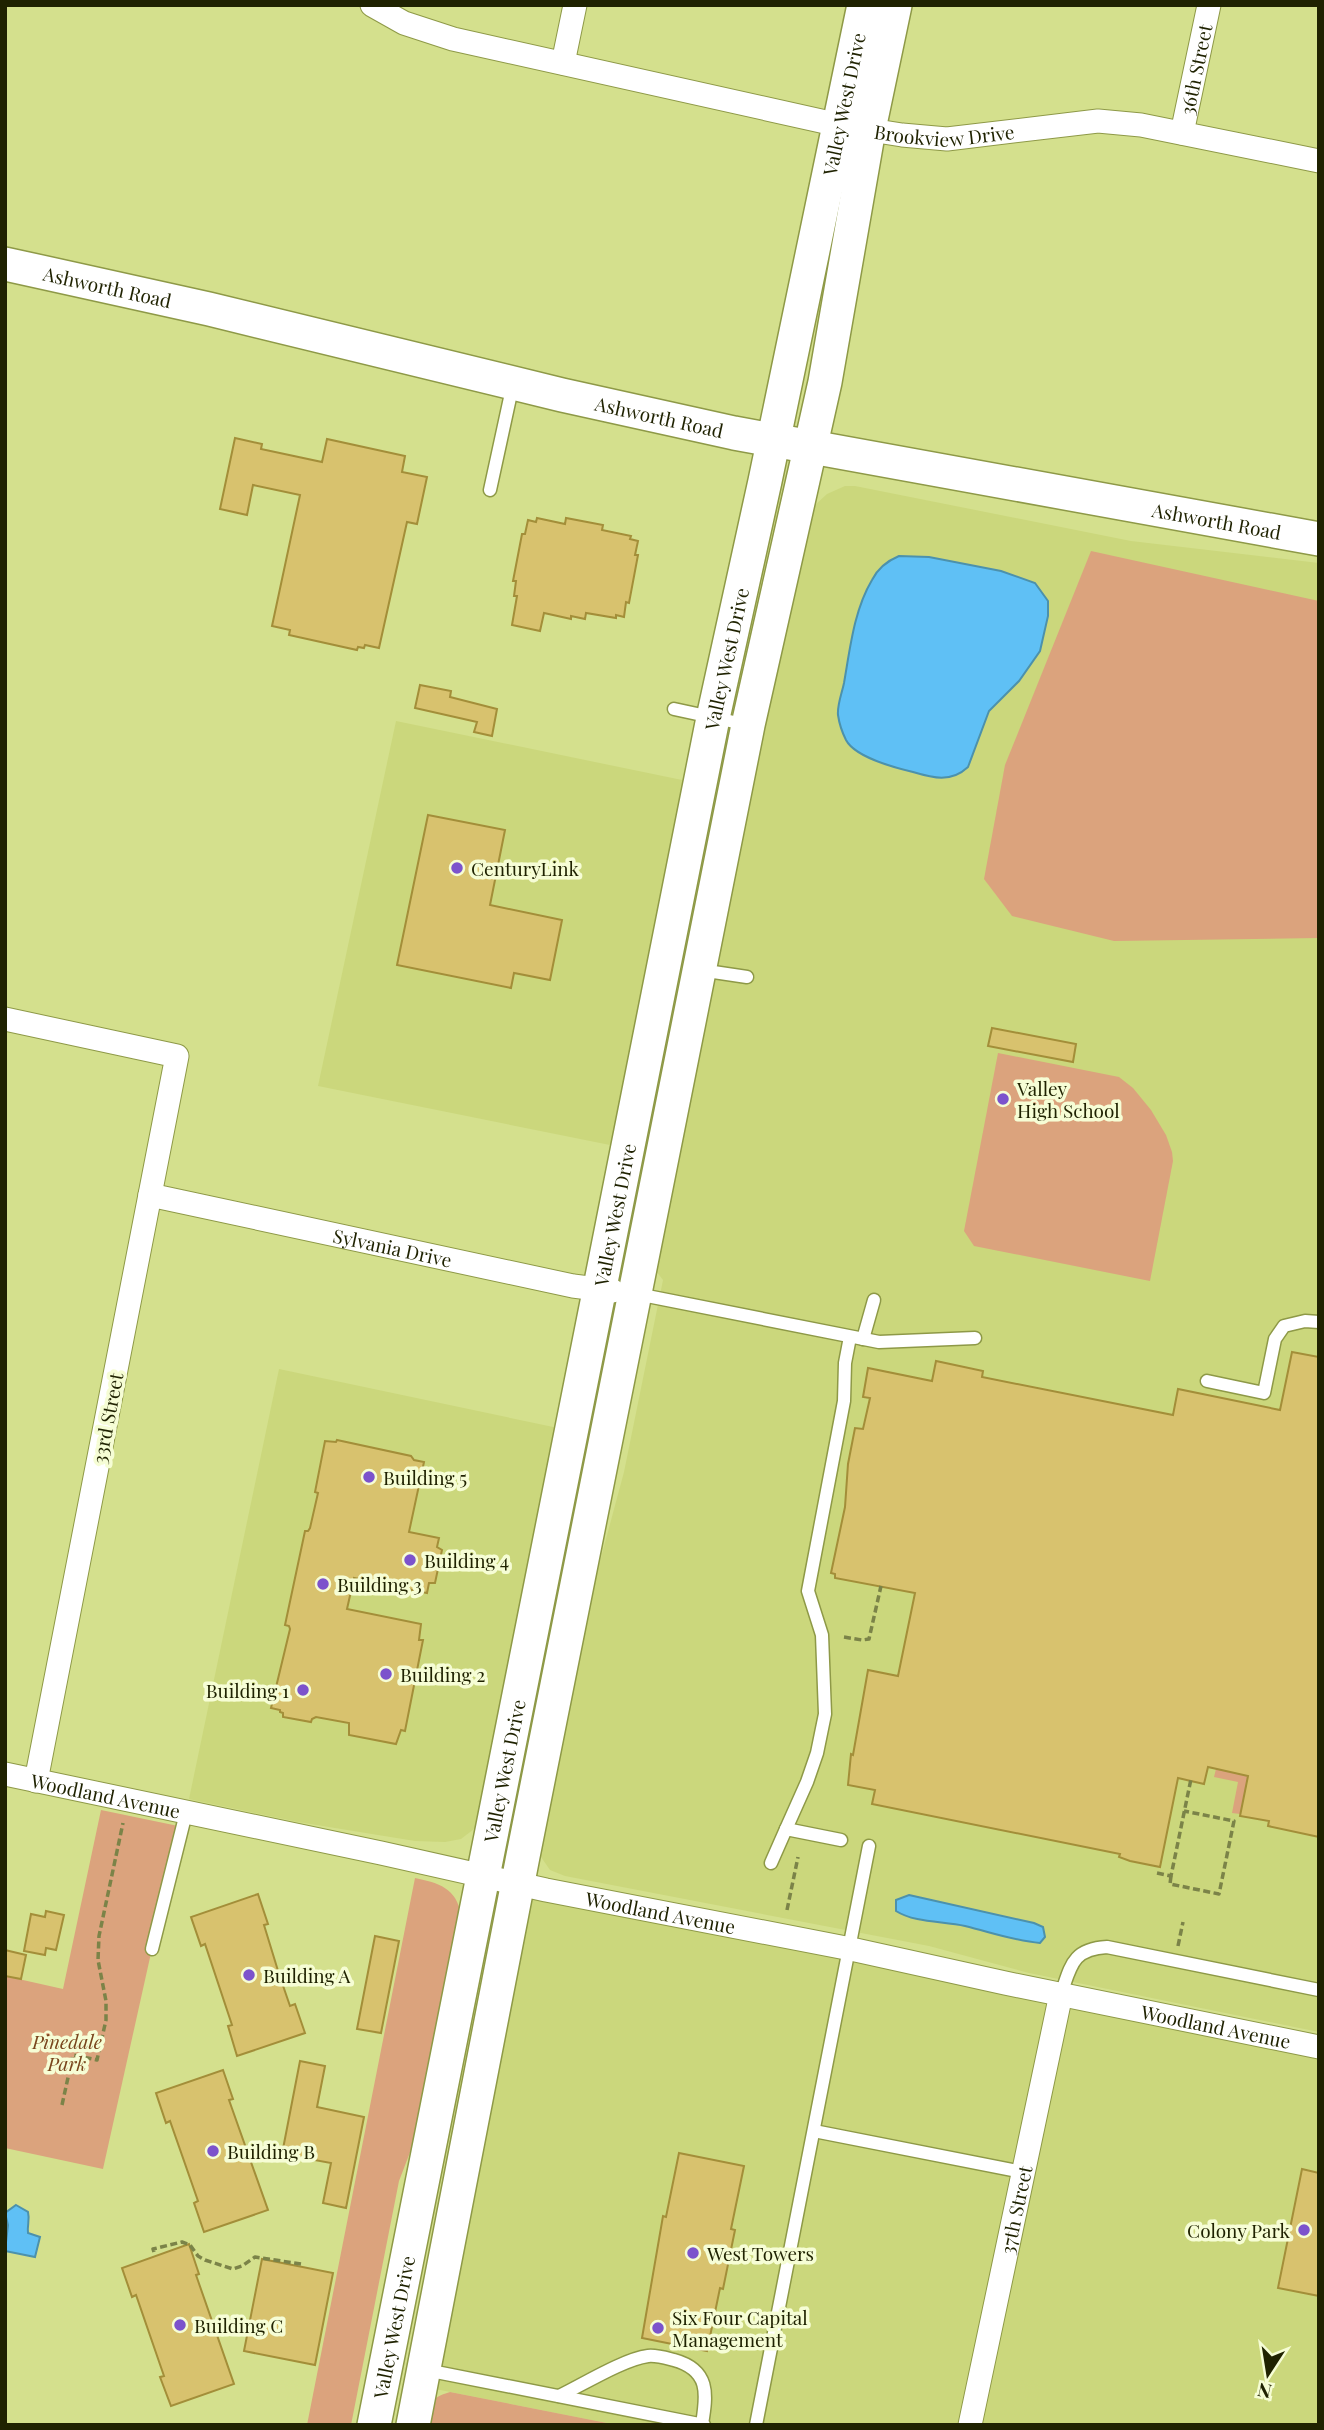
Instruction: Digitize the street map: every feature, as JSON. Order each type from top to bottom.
[{"type":"main road","name":"Valley West Drive","points":[[413,2425],[748,725],[825,382],[854,127],[864,5]]},
{"type":"main road","name":"Valley West Drive","points":[[374,2425],[597,1290],[713,718],[774,440],[854,127],[895,5]]},
{"type":"main road","name":"Ashworth Road","points":[[5,264],[209,309],[562,396],[811,447],[1319,539]]},
{"type":"street","name":"Brookview Drive","points":[[372,5],[404,23],[453,39],[854,127],[947,139],[1098,121],[1141,125],[1319,161]]},
{"type":"street","points":[[563,63],[575,5]]},
{"type":"street","name":"36th Street","points":[[1182,133],[1209,5]]},
{"type":"street","name":"33rd Street","points":[[5,1019],[177,1055],[36,1781]]},
{"type":"street","name":"Sylvania Drive","points":[[150,1195],[597,1290],[636,1293]]},
{"type":"street","name":"Woodland Avenue","points":[[5,1774],[518,1884],[851,1949],[1319,2047]]},
{"type":"street","name":"37th Street","points":[[970,2425],[1061,1994]]},
{"type":"lane","points":[[490,490],[513,383]]},
{"type":"lane","points":[[674,709],[748,725]]},
{"type":"lane","points":[[700,970],[747,976]]},
{"type":"lane","points":[[636,1293],[879,1342],[975,1338]]},
{"type":"lane","points":[[771,1863],[807,1782],[825,1714],[822,1635],[808,1591],[844,1401],[845,1363],[874,1300]]},
{"type":"lane","points":[[1207,1381],[1264,1393],[1275,1339],[1284,1326],[1305,1321],[1319,1322]]},
{"type":"lane","points":[[152,1949],[186,1813]]},
{"type":"lane","points":[[786,1829],[841,1840]]},
{"type":"lane","points":[[756,2425],[869,1846]]},
{"type":"lane","points":[[1061,1994],[1070,1968],[1081,1953],[1092,1948],[1107,1947],[1319,1990]]},
{"type":"lane","points":[[814,2131],[1024,2172]]},
{"type":"lane","points":[[423,2370],[703,2425],[705,2390],[702,2378],[682,2363],[664,2358],[648,2356],[634,2360],[559,2396]]},
{"type":"path","points":[[845,1637],[869,1639],[881,1586]]},
{"type":"path","points":[[1184,1811],[1234,1821],[1219,1894],[1170,1884],[1171,1876],[1184,1811],[1191,1779]]},
{"type":"path","points":[[62,2105],[73,2055],[97,2060],[106,2020],[106,2001],[97,1961],[99,1936],[122,1823]]},
{"type":"path","points":[[1230,1840],[1236,1841]]},
{"type":"path","points":[[787,1910],[797,1857]]},
{"type":"path","points":[[1157,1873],[1171,1876]]},
{"type":"path","points":[[1188,1896],[1190,1888]]},
{"type":"path","points":[[1178,1946],[1183,1922]]},
{"type":"path","points":[[154,2252],[153,2249],[182,2242],[190,2245],[205,2260],[233,2269],[255,2257],[301,2264]]},
{"type":"shaded area","name":"Valley High School","points":[[845,486],[1131,541],[1319,563],[1319,2032],[1029,1973],[929,1946],[565,1876],[550,1870],[539,1851],[581,1632],[624,1472],[663,1280],[656,1271],[762,725],[814,506],[827,494]]},
{"type":"shaded area","points":[[396,721],[687,781],[615,1146],[318,1086]]},
{"type":"shaded area","points":[[279,1369],[558,1428],[479,1822],[461,1839],[445,1842],[415,1841],[298,1822],[189,1799]]},
{"type":"shaded area","points":[[518,1884],[1319,2047],[1319,2425],[617,2425],[420,2386]]},
{"type":"green space","points":[[1091,551],[1319,601],[1318,938],[1114,941],[1012,916],[984,879],[1005,765]]},
{"type":"green space","points":[[998,1053],[1119,1077],[1133,1088],[1151,1110],[1166,1135],[1173,1161],[1150,1281],[974,1246],[964,1231]]},
{"type":"green space","points":[[1216,1769],[1248,1776],[1240,1814],[1232,1813],[1238,1782],[1214,1777]]},
{"type":"green space","name":"Pinedale Park","points":[[101,1810],[183,1827],[161,1908],[103,2169],[5,2148],[5,1976],[63,1989]]},
{"type":"green space","points":[[415,1878],[445,1888],[455,1898],[461,1914],[419,2129],[399,2181],[351,2425],[307,2425]]},
{"type":"green space","points":[[450,2392],[617,2425],[426,2425],[434,2400]]},
{"type":"water","points":[[899,556],[929,557],[1001,571],[1035,583],[1048,601],[1048,616],[1040,651],[1019,681],[989,711],[968,767],[948,777],[928,776],[867,757],[851,746],[841,728],[839,703],[861,604],[877,572]]},
{"type":"water","points":[[909,1895],[1034,1923],[1043,1927],[1045,1937],[1040,1943],[1031,1942],[965,1926],[912,1918],[896,1911],[896,1900]]},
{"type":"water","points":[[16,2205],[28,2212],[28,2233],[40,2237],[35,2257],[5,2251],[8,2225],[5,2213]]},
{"type":"building","points":[[235,438],[262,444],[261,449],[322,462],[327,439],[405,456],[402,472],[427,477],[417,524],[407,522],[379,648],[365,645],[357,650],[289,635],[290,630],[272,626],[300,495],[253,485],[247,515],[220,509]]},
{"type":"building","points":[[537,518],[565,524],[566,518],[603,525],[602,530],[631,536],[630,539],[638,541],[635,555],[638,555],[624,617],[586,613],[585,619],[571,616],[571,619],[544,613],[540,631],[512,625],[517,596],[514,596],[516,581],[513,581],[522,534],[525,534],[528,520],[536,522]]},
{"type":"building","points":[[420,685],[451,691],[450,697],[497,709],[492,736],[474,732],[477,722],[415,708]]},
{"type":"building","name":"CenturyLink","points":[[428,815],[505,830],[490,905],[562,920],[550,980],[514,973],[511,988],[397,965]]},
{"type":"building","points":[[992,1028],[1076,1044],[1073,1062],[988,1046]]},
{"type":"building","points":[[1292,1352],[1319,1357],[1319,1837],[1268,1826],[1269,1821],[1240,1816],[1248,1776],[1208,1767],[1204,1784],[1178,1778],[1160,1867],[1130,1861],[1119,1857],[1120,1854],[872,1804],[875,1790],[848,1785],[851,1754],[853,1755],[868,1670],[898,1676],[915,1593],[835,1578],[835,1574],[831,1573],[845,1507],[848,1464],[855,1428],[863,1429],[870,1398],[863,1397],[868,1368],[932,1381],[936,1361],[983,1371],[982,1377],[1173,1415],[1178,1389],[1280,1410]]},
{"type":"building","points":[[337,1440],[411,1456],[414,1460],[424,1462],[409,1532],[439,1538],[437,1547],[442,1550],[435,1583],[429,1583],[427,1593],[354,1578],[347,1609],[421,1624],[419,1640],[423,1640],[405,1731],[401,1730],[396,1744],[349,1735],[349,1723],[316,1717],[311,1722],[283,1717],[280,1710],[271,1708],[290,1629],[285,1625],[305,1531],[310,1528],[318,1493],[315,1492],[325,1441]]},
{"type":"building","name":"Building A","points":[[258,1894],[279,1974],[290,2006],[295,2004],[305,2033],[237,2056],[228,2026],[232,2025],[205,1944],[201,1946],[191,1917]]},
{"type":"building","points":[[46,1911],[64,1915],[56,1950],[46,1948],[45,1955],[24,1951],[31,1914],[45,1917]]},
{"type":"building","points":[[375,1936],[399,1941],[381,2033],[357,2029]]},
{"type":"building","points":[[5,1950],[26,1955],[21,1979],[5,1976]]},
{"type":"building","points":[[300,2061],[325,2066],[317,2107],[364,2117],[346,2208],[323,2203],[331,2163],[282,2154]]},
{"type":"building","name":"Building B","points":[[223,2070],[233,2099],[229,2100],[268,2210],[204,2232],[194,2203],[198,2201],[170,2121],[166,2123],[156,2093]]},
{"type":"building","name":"West Towers","points":[[679,2153],[744,2166],[731,2229],[735,2230],[707,2351],[642,2338],[663,2216],[666,2217]]},
{"type":"building","name":"Colony Park","points":[[1302,2169],[1319,2173],[1319,2296],[1278,2288]]},
{"type":"building","name":"Building C","points":[[189,2244],[199,2274],[196,2275],[234,2384],[171,2406],[160,2377],[164,2376],[136,2295],[132,2297],[122,2268]]},
{"type":"building","points":[[262,2259],[333,2273],[315,2365],[244,2351]]},
{"type":"place","name":"CenturyLink","points":[[457,868]]},
{"type":"place","name":"Valley High School","points":[[1003,1099]]},
{"type":"place","name":"Building 5","points":[[369,1477]]},
{"type":"place","name":"Building 4","points":[[410,1560]]},
{"type":"place","name":"Building 3","points":[[323,1584]]},
{"type":"place","name":"Building 2","points":[[386,1674]]},
{"type":"place","name":"Building 1","points":[[303,1690]]},
{"type":"place","name":"Building A","points":[[249,1975]]},
{"type":"place","name":"Building B","points":[[213,2151]]},
{"type":"place","name":"Colony Park","points":[[1304,2230]]},
{"type":"place","name":"West Towers","points":[[693,2253]]},
{"type":"place","name":"Building C","points":[[180,2325]]},
{"type":"place","name":"Six Four Capital Management","points":[[658,2328]]}]
